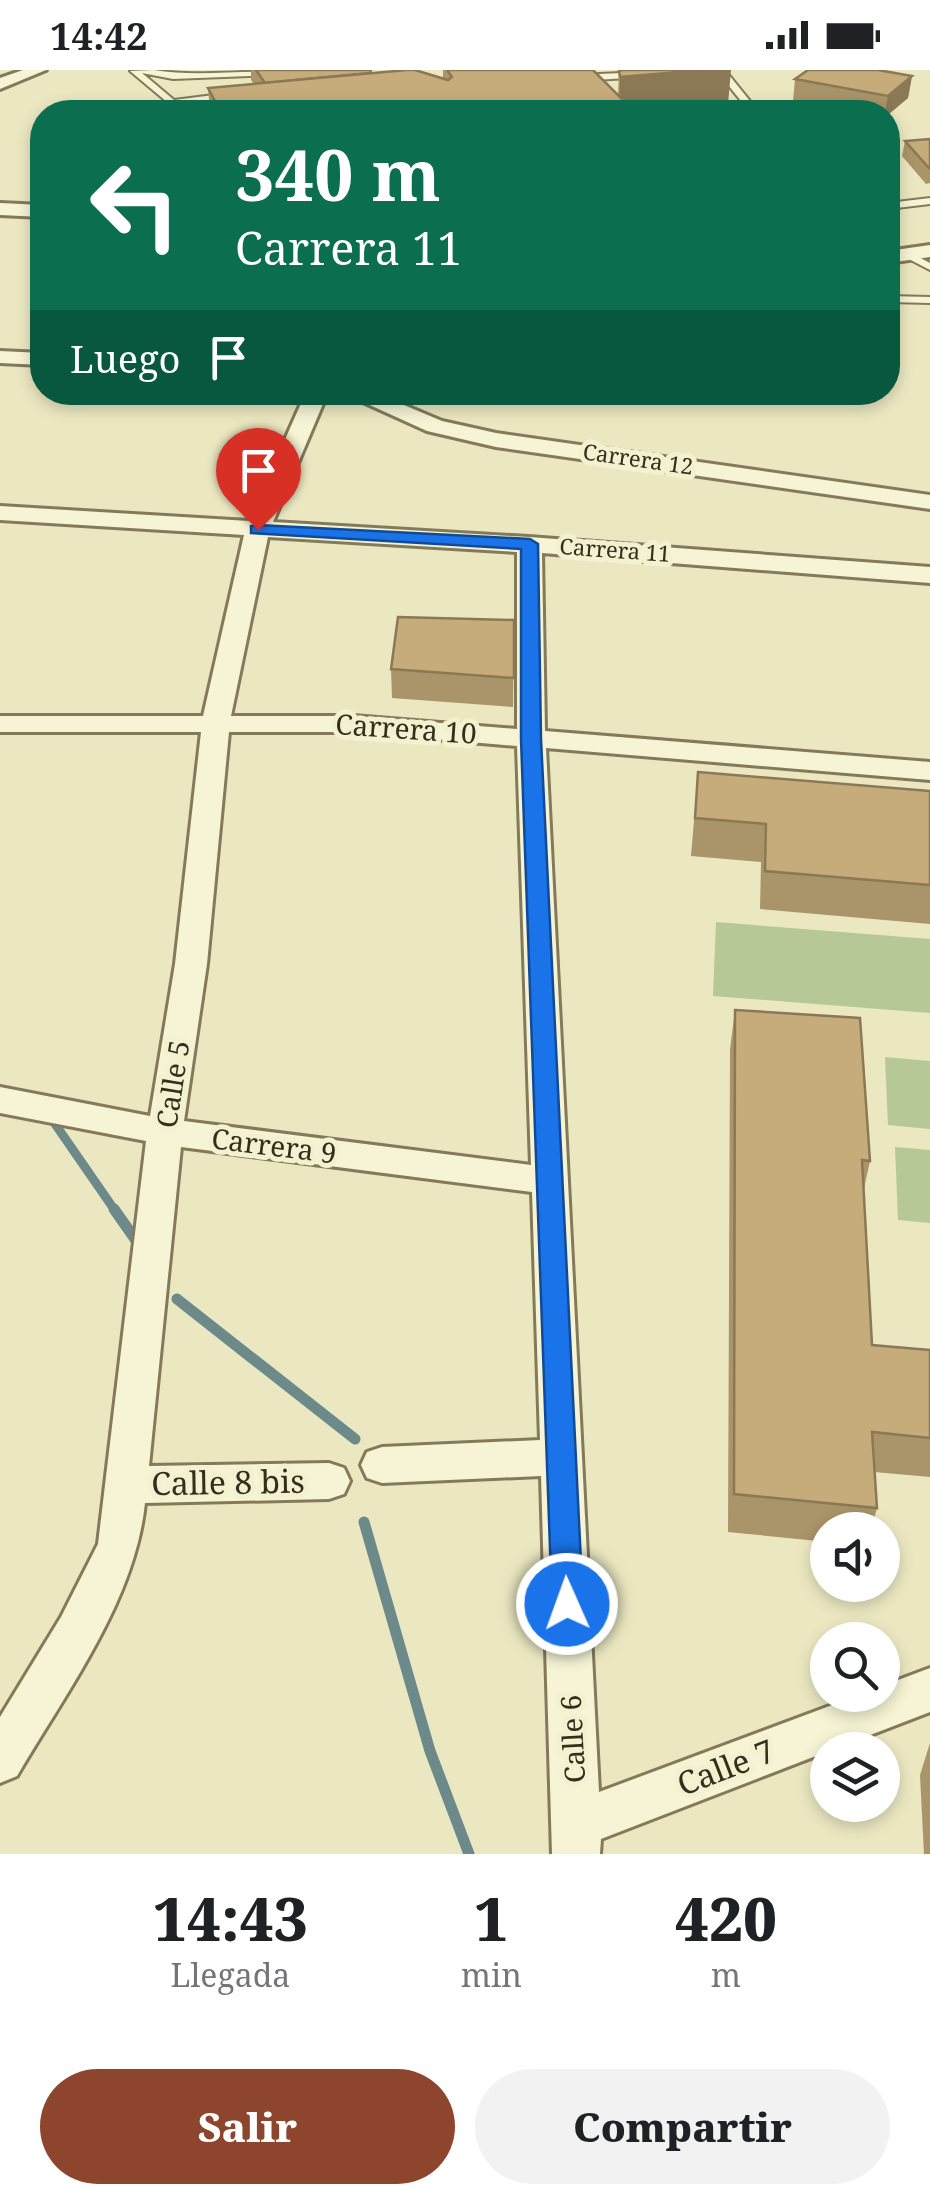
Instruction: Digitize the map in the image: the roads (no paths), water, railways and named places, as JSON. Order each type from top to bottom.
[{"type":"street","points":[[0,84],[38,70]]},
{"type":"street","points":[[0,208],[30,210]]},
{"type":"street","points":[[0,221],[30,223]]},
{"type":"street","points":[[900,238],[930,234]]},
{"type":"street","points":[[900,255],[930,251]]},
{"type":"street","points":[[0,358],[30,358]]},
{"type":"street","points":[[0,386],[30,362]]},
{"type":"street","name":"Calle 5","points":[[0,1760],[77,1632],[120,1546],[165,1132],[191,964],[216,722],[258,530],[311,405]]},
{"type":"street","name":"Carrera 12","points":[[384,405],[435,426],[496,440],[930,502]]},
{"type":"street","name":"Carrera 11","points":[[0,513],[530,544],[930,574]]},
{"type":"street","name":"Calle 6","points":[[530,544],[531,739],[576,1839]]},
{"type":"street","name":"Carrera 10","points":[[0,724],[353,724],[930,771]]},
{"type":"street","name":"Carrera 9","points":[[0,1100],[165,1132],[550,1181]]},
{"type":"street","points":[[382,1466],[561,1457]]},
{"type":"street","name":"Calle 8 bis","points":[[126,1485],[330,1480]]},
{"type":"street","name":"Calle 7","points":[[576,1839],[930,1690]]},
{"type":"lane","points":[[136,70],[184,75],[290,71]]},
{"type":"lane","points":[[136,70],[168,100]]},
{"type":"lane","points":[[718,72],[740,100]]},
{"type":"lane","points":[[154,90],[160,82],[184,75]]},
{"type":"lane","points":[[574,78],[646,75]]},
{"type":"lane","points":[[194,100],[239,96]]},
{"type":"lane","points":[[900,205],[930,201]]},
{"type":"lane","points":[[900,256],[930,267]]},
{"type":"lane","points":[[900,300],[930,300]]},
{"type":"waterway","points":[[53,1121],[116,1212]]},
{"type":"waterway","points":[[114,1209],[140,1246]]},
{"type":"waterway","points":[[177,1299],[355,1439]]},
{"type":"waterway","points":[[364,1522],[430,1751],[469,1854]]}]
